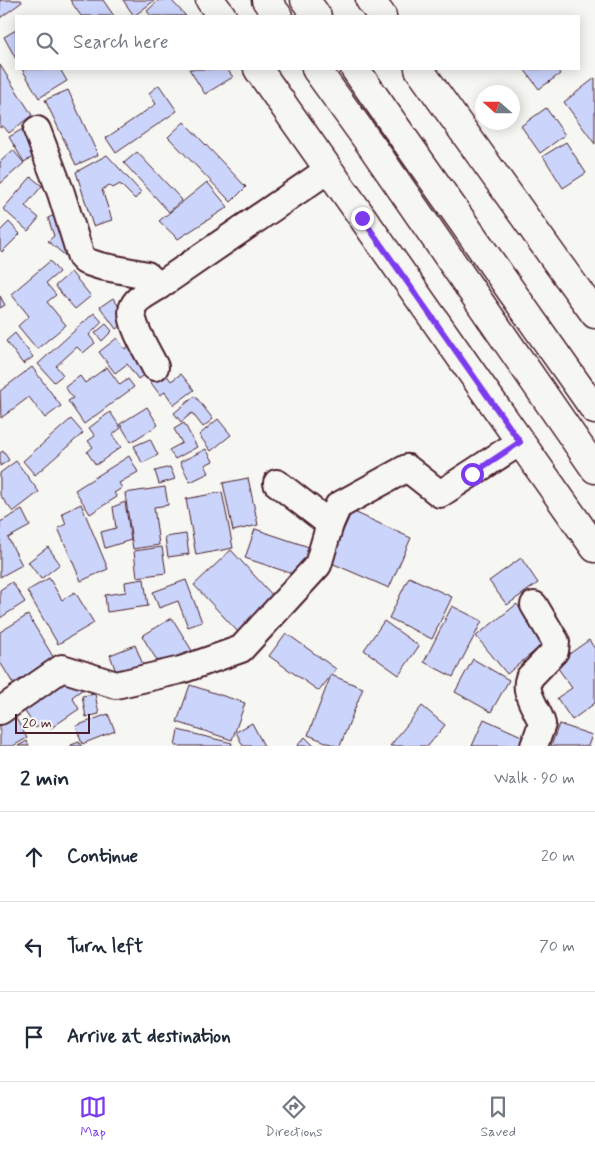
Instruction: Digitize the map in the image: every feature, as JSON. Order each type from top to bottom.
[{"type":"main road","points":[[210,0],[221,15]]},
{"type":"main road","points":[[266,0],[277,15]]},
{"type":"main road","points":[[305,0],[316,15]]},
{"type":"main road","points":[[370,0],[381,15]]},
{"type":"main road","points":[[259,70],[595,548]]},
{"type":"main road","points":[[317,70],[373,148],[595,469]]},
{"type":"main road","points":[[356,70],[595,410]]},
{"type":"main road","points":[[421,70],[595,314]]},
{"type":"street","points":[[37,130],[61,193],[81,257],[85,261],[100,266],[147,275],[159,286]]},
{"type":"street","points":[[155,367],[133,323],[131,311],[134,304],[328,170]]},
{"type":"street","points":[[0,712],[62,668],[116,685],[181,670],[241,650],[318,565],[330,524],[338,506],[406,468],[440,494],[520,442]]},
{"type":"street","points":[[277,483],[330,524]]},
{"type":"street","points":[[534,605],[556,642],[555,651],[529,678],[527,683],[527,690],[542,724],[534,746]]},
{"type":"building","points":[[0,0],[21,0],[22,2],[0,18]]},
{"type":"building","points":[[70,0],[103,0],[113,15],[80,15]]},
{"type":"building","points":[[123,0],[155,0],[135,15],[133,15]]},
{"type":"building","points":[[159,0],[171,0],[185,15],[150,15],[147,11]]},
{"type":"building","points":[[15,31],[15,57],[4,37]]},
{"type":"building","points":[[0,65],[32,115],[9,133],[3,126],[0,128]]},
{"type":"building","points":[[23,70],[61,70],[67,81],[39,98]]},
{"type":"building","points":[[190,70],[228,70],[233,77],[205,94]]},
{"type":"building","points":[[525,70],[558,70],[560,74],[539,89]]},
{"type":"building","points":[[595,78],[595,144],[564,102]]},
{"type":"building","points":[[159,85],[177,111],[116,153],[106,138],[156,104],[149,93]]},
{"type":"building","points":[[68,90],[98,155],[76,165],[45,100]]},
{"type":"building","points":[[546,108],[565,135],[540,153],[521,126]]},
{"type":"building","points":[[184,122],[246,187],[231,202],[168,137]]},
{"type":"building","points":[[26,127],[40,153],[24,162],[9,137]]},
{"type":"building","points":[[566,142],[586,173],[563,188],[543,156]]},
{"type":"building","points":[[13,150],[24,163],[0,184],[0,162]]},
{"type":"building","points":[[137,152],[182,200],[169,212],[124,163]]},
{"type":"building","points":[[107,155],[141,192],[135,199],[120,184],[113,188],[109,185],[102,190],[112,220],[93,226],[76,172]]},
{"type":"building","points":[[31,177],[42,186],[25,206],[39,218],[28,231],[3,209]]},
{"type":"building","points":[[207,182],[228,207],[178,239],[159,221]]},
{"type":"building","points":[[61,212],[68,258],[48,241],[54,236],[48,218]]},
{"type":"building","points":[[9,222],[20,234],[2,252],[0,249],[0,231]]},
{"type":"building","points":[[50,261],[59,272],[46,283],[56,295],[47,302],[66,325],[37,349],[18,326],[29,316],[11,294]]},
{"type":"building","points":[[71,272],[91,296],[75,309],[55,286]]},
{"type":"building","points":[[0,296],[5,305],[0,308]]},
{"type":"building","points":[[113,298],[128,320],[116,329],[100,307]]},
{"type":"building","points":[[94,313],[102,322],[89,335],[95,343],[83,353],[77,347],[56,366],[63,375],[54,382],[38,364]]},
{"type":"building","points":[[106,324],[112,331],[102,341],[95,333]]},
{"type":"building","points":[[15,333],[33,357],[23,364],[6,341]]},
{"type":"building","points":[[117,338],[125,349],[132,345],[151,370],[138,379],[127,364],[115,373],[99,352]]},
{"type":"building","points":[[32,367],[61,406],[45,418],[29,397],[1,418],[0,391]]},
{"type":"building","points":[[107,367],[120,385],[128,379],[134,387],[84,424],[68,401],[73,398],[65,387],[80,376],[85,383]]},
{"type":"building","points":[[163,370],[171,381],[181,374],[194,390],[174,405],[165,392],[160,395],[149,380]]},
{"type":"building","points":[[195,396],[213,419],[203,427],[192,413],[181,422],[174,413]]},
{"type":"building","points":[[147,407],[158,425],[131,442],[120,424]]},
{"type":"building","points":[[110,412],[121,428],[112,435],[121,447],[96,465],[87,452],[93,447],[88,441],[95,436],[89,428]]},
{"type":"building","points":[[71,419],[83,433],[35,475],[23,461]]},
{"type":"building","points":[[218,419],[231,435],[211,451],[199,435]]},
{"type":"building","points":[[184,423],[197,447],[175,459],[169,450],[182,443],[174,429]]},
{"type":"building","points":[[150,439],[158,455],[142,463],[134,446]]},
{"type":"building","points":[[206,449],[213,461],[205,465],[209,473],[190,482],[180,462]]},
{"type":"building","points":[[3,451],[9,460],[0,466],[0,453]]},
{"type":"building","points":[[129,456],[138,472],[119,483],[122,488],[114,493],[117,497],[90,514],[75,490]]},
{"type":"building","points":[[16,461],[39,492],[13,512],[0,495],[0,473]]},
{"type":"building","points":[[170,467],[175,479],[159,484],[155,471]]},
{"type":"building","points":[[248,478],[258,525],[233,531],[223,483]]},
{"type":"building","points":[[165,487],[168,505],[154,507],[159,545],[133,549],[125,493]]},
{"type":"building","points":[[222,492],[233,548],[196,555],[186,499]]},
{"type":"building","points":[[125,502],[131,540],[105,548],[101,532],[116,528],[113,507]]},
{"type":"building","points":[[81,504],[108,569],[81,581],[58,528],[66,524],[62,513]]},
{"type":"building","points":[[22,510],[30,526],[8,538],[22,565],[0,577],[0,522]]},
{"type":"building","points":[[352,511],[411,538],[389,588],[329,562]]},
{"type":"building","points":[[255,529],[309,547],[299,576],[245,558]]},
{"type":"building","points":[[186,534],[189,554],[168,557],[165,537]]},
{"type":"building","points":[[48,547],[60,564],[41,579],[28,562]]},
{"type":"building","points":[[162,547],[166,573],[137,577],[134,551]]},
{"type":"building","points":[[231,550],[275,598],[238,632],[194,585]]},
{"type":"building","points":[[521,558],[538,583],[507,605],[489,581]]},
{"type":"building","points":[[409,577],[452,597],[432,639],[389,618]]},
{"type":"building","points":[[49,578],[62,600],[75,592],[94,623],[58,644],[27,591]]},
{"type":"building","points":[[144,579],[148,606],[107,612],[105,595],[126,592],[125,582]]},
{"type":"building","points":[[186,580],[202,622],[188,627],[178,601],[159,608],[153,592]]},
{"type":"building","points":[[12,582],[25,602],[0,618],[0,590]]},
{"type":"building","points":[[517,604],[542,645],[507,674],[476,636]]},
{"type":"building","points":[[452,606],[482,621],[453,677],[424,662]]},
{"type":"building","points":[[28,615],[58,665],[17,690],[0,662],[0,632]]},
{"type":"building","points":[[172,618],[194,654],[164,672],[142,636]]},
{"type":"building","points":[[384,621],[419,646],[399,675],[364,650]]},
{"type":"building","points":[[286,633],[336,669],[319,691],[269,656]]},
{"type":"building","points":[[589,640],[595,649],[595,703],[572,720],[557,698],[572,688],[555,664]]},
{"type":"building","points":[[135,645],[146,672],[120,683],[110,655]]},
{"type":"building","points":[[473,659],[509,680],[491,712],[455,692]]},
{"type":"building","points":[[331,675],[363,688],[340,746],[308,735]]},
{"type":"building","points":[[74,676],[83,689],[72,697],[79,709],[51,728],[46,721],[36,728],[24,710]]},
{"type":"building","points":[[190,685],[245,703],[232,740],[177,722]]},
{"type":"building","points":[[95,694],[99,714],[86,717],[82,696]]},
{"type":"building","points":[[422,706],[445,725],[428,746],[390,746]]},
{"type":"building","points":[[13,713],[27,738],[13,746],[0,746],[0,721]]},
{"type":"building","points":[[108,714],[115,731],[82,744],[76,726]]},
{"type":"building","points":[[484,719],[528,739],[524,746],[472,746]]},
{"type":"building","points":[[252,723],[264,746],[243,746],[236,732]]},
{"type":"building","points":[[559,724],[592,735],[588,746],[551,746]]},
{"type":"building","points":[[178,730],[232,743],[231,746],[175,746]]},
{"type":"building","points":[[305,737],[314,746],[297,746]]},
{"type":"building","points":[[27,741],[29,746],[18,746]]},
{"type":"building","points":[[79,742],[81,746],[71,746],[71,745]]},
{"type":"route","points":[[362,218],[520,442],[472,474]]}]
